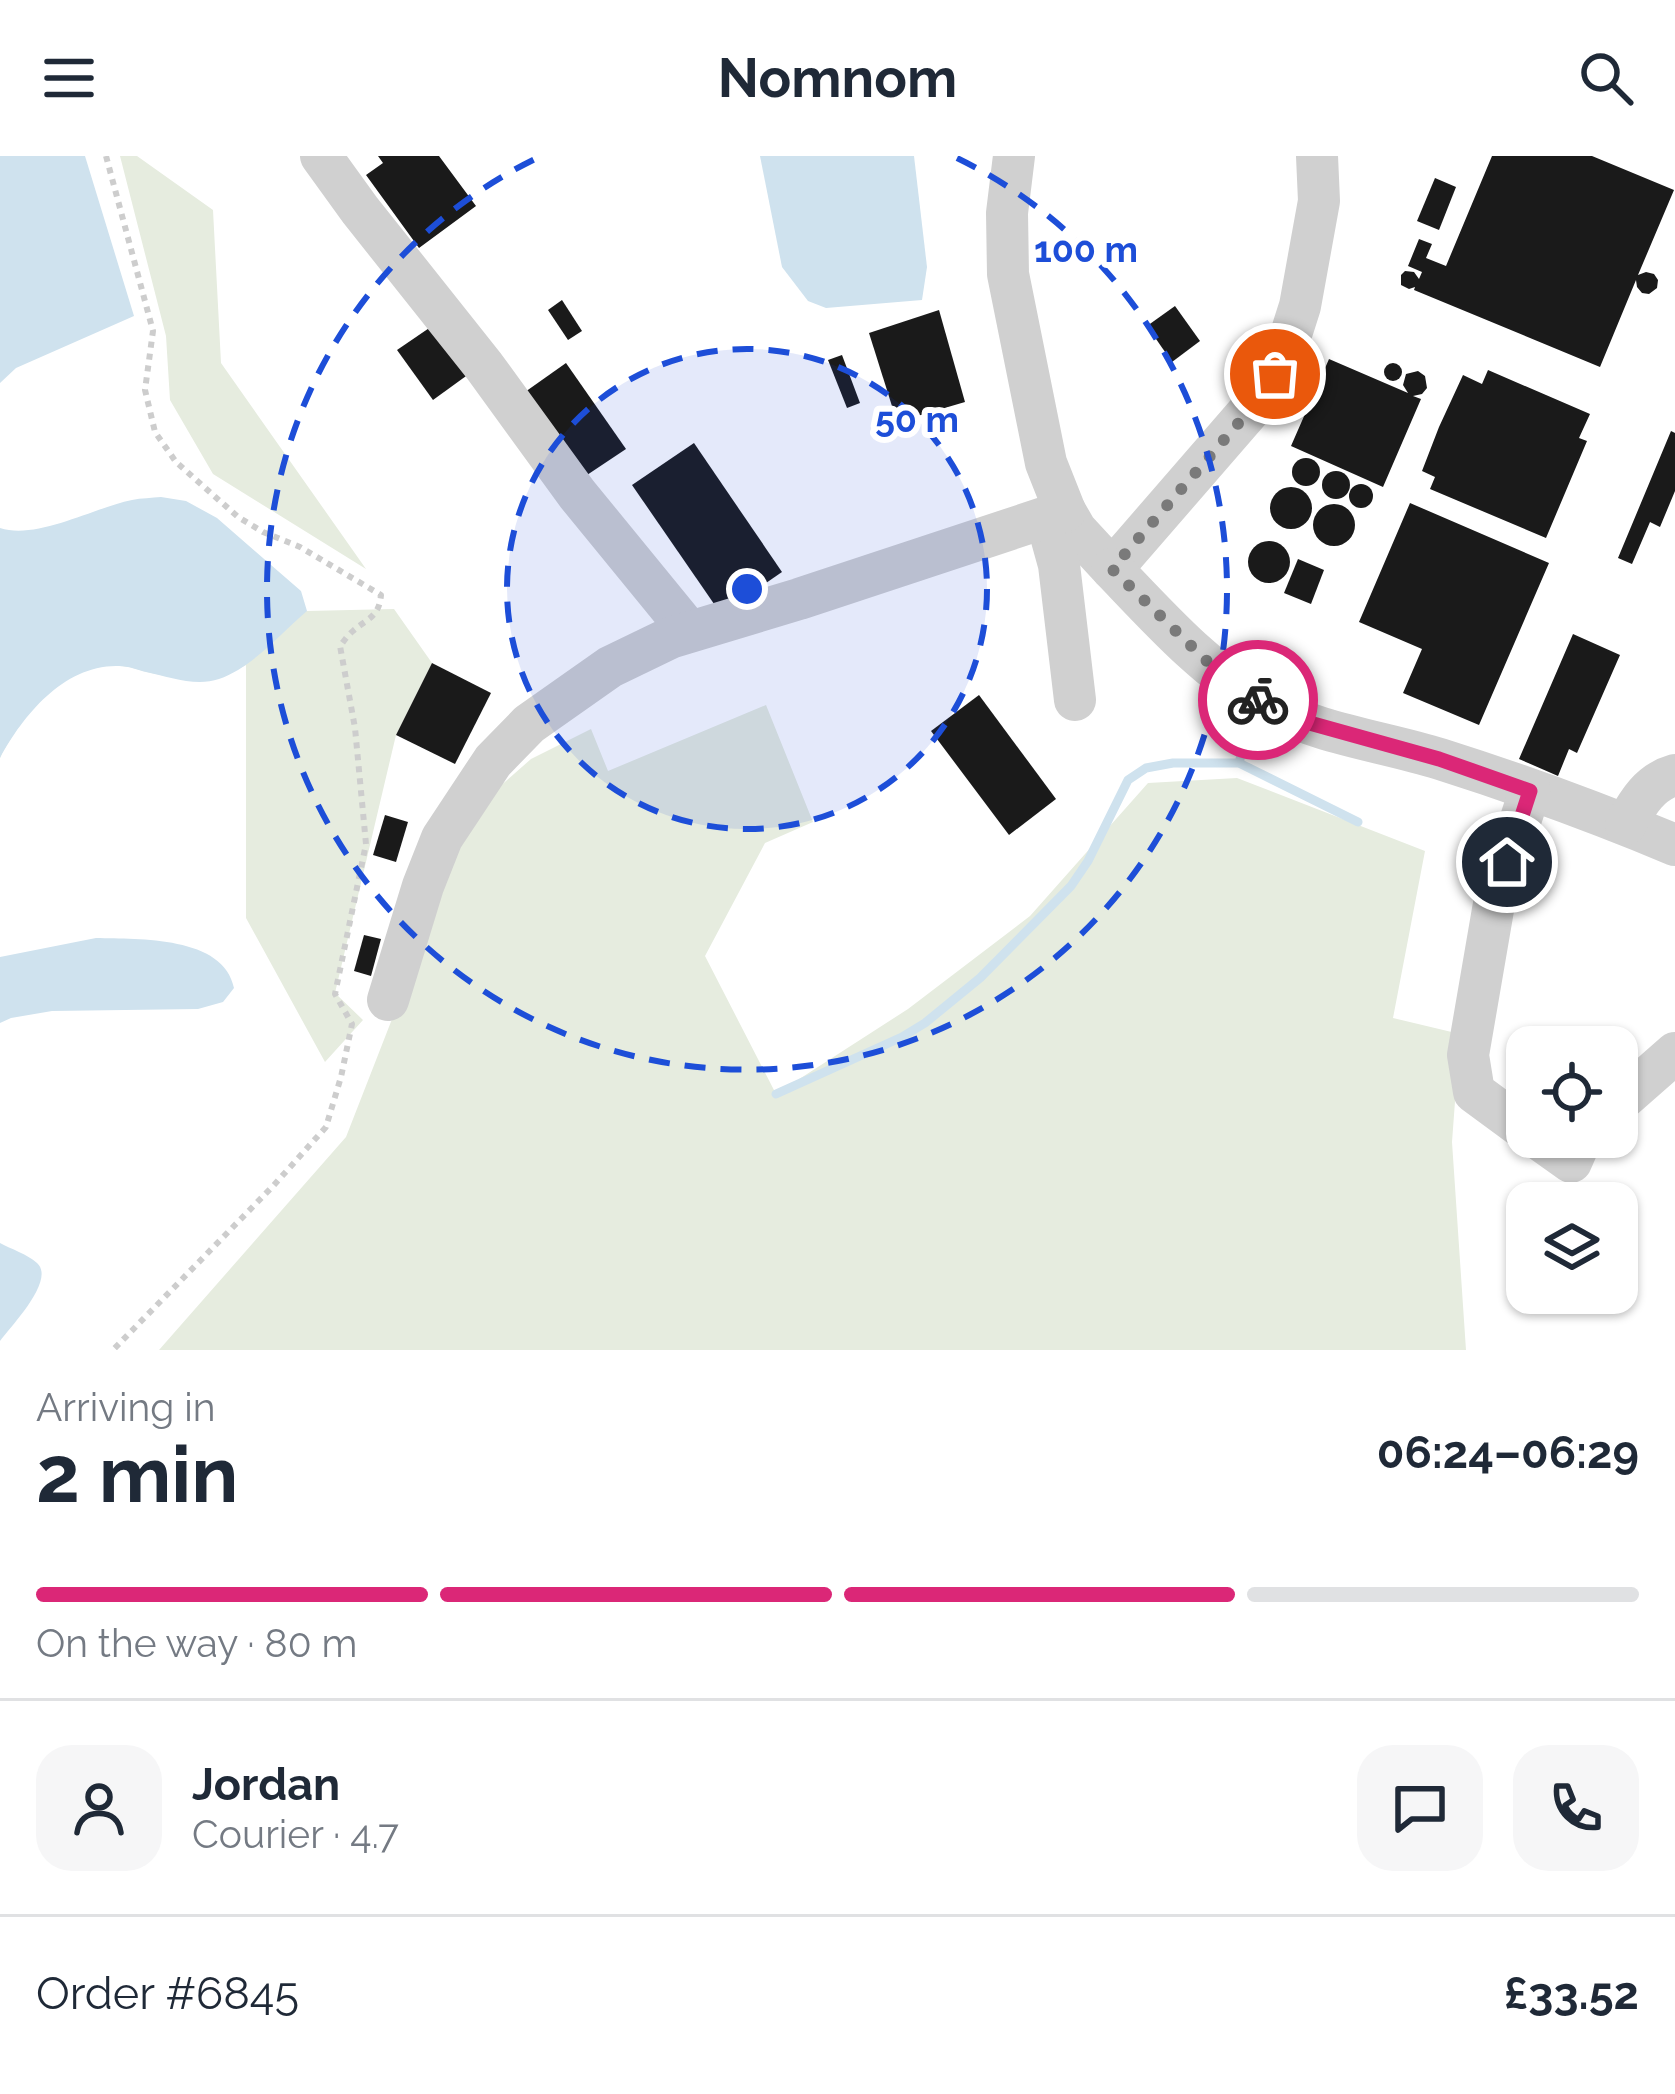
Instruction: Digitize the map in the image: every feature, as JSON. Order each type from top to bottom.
[{"type":"lane","points":[[321,156],[591,511],[689,631]]},
{"type":"lane","points":[[1014,156],[1007,213],[1008,274],[1056,514],[1075,700]]},
{"type":"lane","points":[[1112,569],[1249,411],[1275,374],[1300,306],[1319,202],[1317,156]]},
{"type":"lane","points":[[388,1000],[433,857],[493,761],[530,724],[632,655],[689,631],[1056,514]]},
{"type":"lane","points":[[1056,514],[1226,679],[1262,702],[1306,722],[1439,759],[1675,845]]},
{"type":"lane","points":[[1626,824],[1655,784],[1675,775]]},
{"type":"lane","points":[[1506,1116],[1474,1092],[1468,1055],[1495,898],[1530,791]]},
{"type":"lane","points":[[1638,1085],[1675,1052]]},
{"type":"path","points":[[106,156],[153,331],[145,390],[155,432],[176,462],[238,517],[381,595],[380,609],[340,646],[355,728],[365,844],[335,994],[352,1024],[326,1127],[113,1350]]},
{"type":"shaded area","points":[[120,156],[137,156],[213,210],[221,363],[366,569],[213,474],[170,400],[166,336]]},
{"type":"shaded area","points":[[394,609],[432,663],[396,735],[335,993],[363,1020],[325,1062],[246,918],[246,665],[198,680],[123,666],[81,673],[33,709],[0,758],[0,657],[247,616]]},
{"type":"shaded area","points":[[766,705],[813,822],[765,843],[705,956],[776,1094],[908,1009],[1030,916],[1148,783],[1237,778],[1425,851],[1393,1018],[1460,1034],[1452,1142],[1466,1350],[159,1350],[346,1137],[474,809],[531,759],[591,729],[608,771]]},
{"type":"water","points":[[0,156],[85,156],[134,316],[16,368],[0,383]]},
{"type":"water","points":[[760,156],[914,156],[927,267],[922,300],[826,308],[808,301],[782,267]]},
{"type":"water","points":[[132,500],[186,501],[217,518],[301,591],[307,611],[255,658],[219,679],[192,682],[119,666],[81,673],[34,709],[0,758],[0,528],[31,530]]},
{"type":"water","points":[[96,938],[156,941],[197,950],[227,971],[234,988],[223,1002],[198,1009],[52,1011],[0,1023],[0,957]]},
{"type":"water","points":[[0,1243],[37,1263],[41,1280],[0,1341]]},
{"type":"building","points":[[378,156],[439,156],[476,206],[419,248],[366,175],[383,163]]},
{"type":"building","points":[[1492,156],[1592,156],[1674,190],[1638,275],[1654,274],[1657,288],[1642,293],[1636,280],[1600,367],[1401,285],[1405,271],[1419,279],[1422,272],[1408,266],[1419,239],[1432,244],[1426,258],[1446,266]]},
{"type":"building","points":[[1435,178],[1456,187],[1439,230],[1417,221]]},
{"type":"building","points":[[562,300],[582,331],[568,340],[548,310]]},
{"type":"building","points":[[1175,306],[1200,341],[1172,362],[1147,326]]},
{"type":"building","points":[[939,310],[965,402],[897,422],[869,333]]},
{"type":"building","points":[[438,322],[473,371],[433,400],[397,350]]},
{"type":"building","points":[[842,355],[860,403],[847,408],[828,360]]},
{"type":"building","points":[[1329,359],[1408,393],[1403,385],[1406,374],[1418,371],[1425,376],[1427,388],[1413,396],[1421,399],[1383,487],[1291,446]]},
{"type":"building","points":[[566,363],[626,449],[584,477],[525,392]]},
{"type":"building","points":[[1393,363],[1402,372],[1393,381],[1384,372]]},
{"type":"building","points":[[1488,370],[1590,414],[1579,438],[1587,441],[1546,538],[1430,489],[1435,477],[1422,471],[1463,375],[1482,384]]},
{"type":"building","points":[[1671,431],[1675,433],[1675,491],[1660,527],[1650,522],[1632,564],[1618,558]]},
{"type":"building","points":[[694,443],[782,572],[721,614],[632,485]]},
{"type":"building","points":[[1306,458],[1316,462],[1320,472],[1316,482],[1306,486],[1296,482],[1292,472],[1296,462]]},
{"type":"building","points":[[1336,471],[1346,475],[1350,485],[1346,495],[1336,499],[1326,495],[1322,485],[1326,475]]},
{"type":"building","points":[[1361,484],[1373,496],[1361,508],[1349,496]]},
{"type":"building","points":[[1291,487],[1306,493],[1312,508],[1306,523],[1291,529],[1276,523],[1270,508],[1276,493]]},
{"type":"building","points":[[1410,503],[1549,563],[1479,725],[1403,693],[1422,649],[1359,622]]},
{"type":"building","points":[[1334,504],[1349,510],[1355,525],[1349,540],[1334,546],[1319,540],[1313,525],[1319,510]]},
{"type":"building","points":[[1269,541],[1284,547],[1290,562],[1284,577],[1269,583],[1254,577],[1248,562],[1254,547]]},
{"type":"building","points":[[1298,559],[1324,570],[1311,604],[1284,593]]},
{"type":"building","points":[[1573,634],[1620,655],[1577,753],[1569,749],[1558,776],[1519,759]]},
{"type":"building","points":[[432,663],[491,693],[455,764],[396,735]]},
{"type":"building","points":[[979,695],[1056,799],[1009,835],[931,731]]},
{"type":"building","points":[[385,815],[408,822],[396,862],[373,855]]},
{"type":"building","points":[[364,935],[381,939],[371,976],[354,971]]},
{"type":"waterway","points":[[1239,763],[1250,720]]},
{"type":"waterway","points":[[776,1094],[902,1037],[980,978],[1071,886],[1128,780],[1146,768],[1239,763],[1358,822]]},
{"type":"way so far","points":[[1258,700],[1226,679],[1112,569],[1249,411],[1275,374]]},
{"type":"route","points":[[1258,700],[1291,717],[1439,759],[1530,791],[1507,862]]}]
